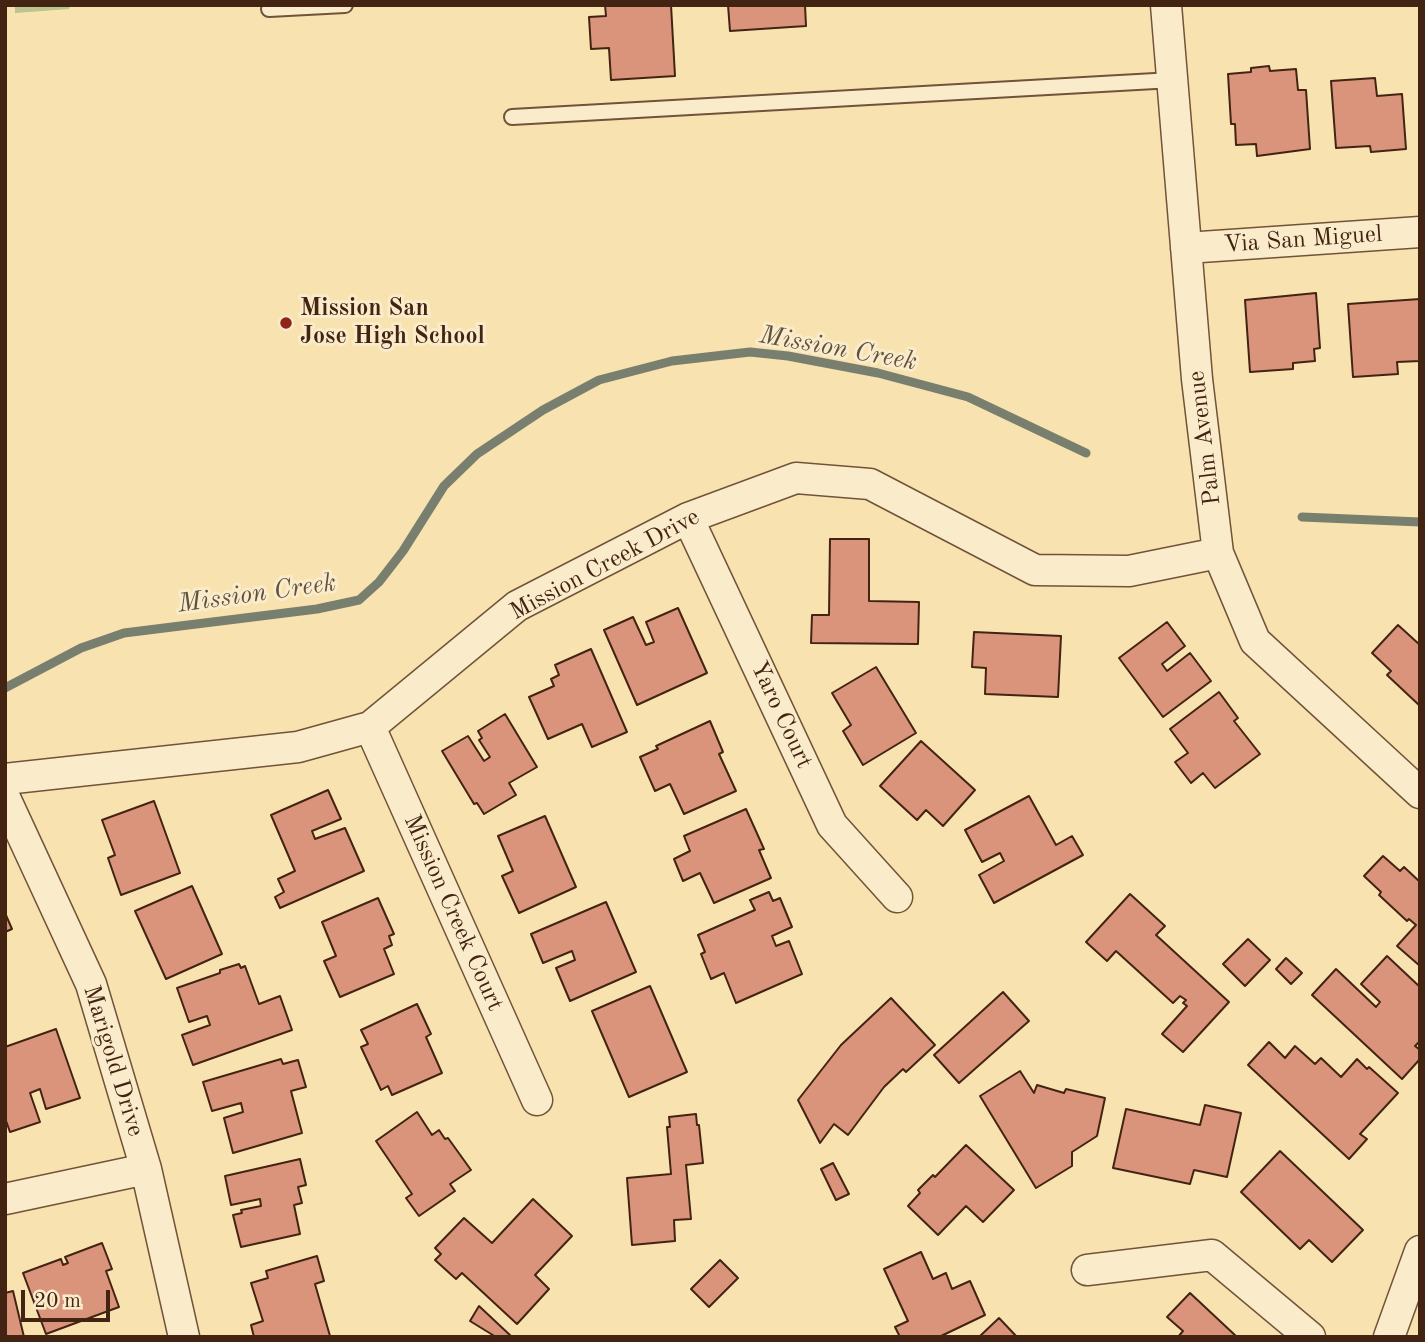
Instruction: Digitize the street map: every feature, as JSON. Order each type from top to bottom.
[{"type":"street","name":"Palm Avenue","points":[[1166,5],[1197,379],[1218,553],[1255,640],[1420,793]]},
{"type":"street","name":"Via San Miguel","points":[[1186,248],[1420,232]]},
{"type":"street","name":"Mission Creek Drive","points":[[5,779],[298,747],[370,727],[517,606],[688,518],[796,478],[870,484],[1035,570],[1129,571],[1218,553]]},
{"type":"street","name":"Yaro Court","points":[[688,518],[832,825],[897,897]]},
{"type":"street","name":"Mission Creek Court","points":[[370,727],[537,1100]]},
{"type":"street","name":"Marigold Drive","points":[[5,798],[92,984],[146,1169],[184,1337]]},
{"type":"street","points":[[5,1199],[146,1169]]},
{"type":"street","points":[[1390,1337],[1420,1251]]},
{"type":"street","points":[[1087,1270],[1212,1255],[1310,1337]]},
{"type":"lane","points":[[269,9],[345,5]]},
{"type":"lane","points":[[512,117],[1173,80]]},
{"type":"green space","points":[[15,5],[70,5],[69,9],[15,13]]},
{"type":"building","points":[[605,5],[671,5],[675,76],[611,80],[609,48],[591,49],[589,17],[606,16]]},
{"type":"building","points":[[728,5],[805,5],[806,26],[730,31]]},
{"type":"building","points":[[1269,66],[1270,71],[1296,69],[1298,90],[1306,90],[1310,149],[1257,156],[1256,144],[1236,145],[1235,124],[1231,124],[1228,74],[1251,72],[1251,68]]},
{"type":"building","points":[[1375,78],[1377,96],[1402,94],[1406,149],[1371,152],[1370,146],[1336,148],[1331,81]]},
{"type":"building","points":[[1316,293],[1320,348],[1314,349],[1315,361],[1293,363],[1293,369],[1250,372],[1245,300]]},
{"type":"building","points":[[1420,299],[1420,361],[1397,362],[1398,374],[1353,377],[1348,304]]},
{"type":"building","points":[[830,539],[869,539],[869,601],[919,602],[918,644],[811,643],[812,615],[829,615]]},
{"type":"building","points":[[678,608],[707,673],[637,705],[604,630],[633,617],[646,645],[654,642],[646,622]]},
{"type":"building","points":[[1167,622],[1185,646],[1162,664],[1167,671],[1190,653],[1211,681],[1163,717],[1119,658]]},
{"type":"building","points":[[1398,625],[1420,645],[1420,706],[1387,675],[1391,671],[1372,653]]},
{"type":"building","points":[[974,632],[1061,636],[1058,697],[985,694],[986,668],[972,667]]},
{"type":"building","points":[[591,649],[627,732],[592,747],[582,724],[548,739],[529,697],[554,686],[551,679],[559,675],[555,665]]},
{"type":"building","points":[[876,667],[916,733],[863,765],[843,731],[851,725],[832,693]]},
{"type":"building","points":[[1219,692],[1238,718],[1234,721],[1260,754],[1215,788],[1203,773],[1191,783],[1175,762],[1188,753],[1170,729]]},
{"type":"building","points":[[505,714],[537,767],[509,783],[516,795],[484,814],[477,803],[474,804],[442,751],[468,736],[484,761],[490,757],[479,740],[482,738],[478,731]]},
{"type":"building","points":[[710,721],[723,752],[719,754],[736,791],[684,814],[670,784],[655,791],[640,757],[658,749],[656,746]]},
{"type":"building","points":[[921,741],[975,790],[943,826],[926,810],[917,820],[880,786]]},
{"type":"building","points":[[328,790],[341,819],[312,831],[315,839],[345,828],[364,871],[280,908],[275,897],[284,892],[278,879],[295,871],[271,815]]},
{"type":"building","points":[[1029,796],[1056,845],[1072,836],[1083,855],[994,903],[979,875],[1004,861],[1000,853],[982,862],[965,830]]},
{"type":"building","points":[[154,801],[180,873],[121,895],[108,858],[115,855],[102,820]]},
{"type":"building","points":[[746,809],[764,849],[759,850],[771,878],[714,903],[700,873],[683,881],[674,859],[690,851],[684,836]]},
{"type":"building","points":[[545,816],[576,887],[519,913],[502,876],[513,871],[498,836]]},
{"type":"building","points":[[1383,856],[1400,871],[1404,867],[1420,882],[1420,966],[1397,946],[1416,925],[1409,919],[1407,921],[1379,895],[1381,892],[1364,876]]},
{"type":"building","points":[[192,886],[222,954],[166,979],[135,911]]},
{"type":"building","points":[[769,892],[773,901],[780,898],[792,927],[772,936],[776,946],[789,941],[802,974],[736,1003],[724,973],[711,979],[701,954],[705,952],[698,935],[755,910],[750,900]]},
{"type":"building","points":[[1130,894],[1165,926],[1156,935],[1229,1002],[1183,1052],[1162,1034],[1187,1006],[1183,1003],[1186,1000],[1180,996],[1173,1003],[1116,951],[1107,961],[1086,942]]},
{"type":"building","points":[[378,898],[394,934],[389,936],[392,945],[384,949],[394,974],[340,997],[324,961],[336,956],[322,922]]},
{"type":"building","points":[[606,902],[636,972],[570,1001],[556,968],[575,960],[572,951],[543,963],[531,934]]},
{"type":"building","points":[[5,913],[12,929],[5,932]]},
{"type":"building","points":[[1248,939],[1270,960],[1245,986],[1223,964]]},
{"type":"building","points":[[1387,956],[1420,987],[1420,1041],[1415,1046],[1420,1050],[1420,1059],[1402,1079],[1312,995],[1336,969],[1376,1007],[1380,1002],[1361,984]]},
{"type":"building","points":[[1286,958],[1302,973],[1291,984],[1276,969]]},
{"type":"building","points":[[239,964],[241,968],[245,966],[259,1004],[280,996],[292,1030],[193,1065],[182,1035],[210,1025],[207,1016],[189,1022],[177,988]]},
{"type":"building","points":[[650,986],[687,1072],[629,1097],[592,1011]]},
{"type":"building","points":[[1003,992],[1029,1021],[959,1083],[934,1055]]},
{"type":"building","points":[[891,998],[935,1045],[906,1072],[903,1069],[884,1087],[848,1135],[834,1124],[820,1143],[798,1100],[841,1045]]},
{"type":"building","points":[[417,1004],[431,1034],[426,1037],[442,1073],[392,1095],[388,1086],[381,1090],[361,1047],[368,1044],[361,1030]]},
{"type":"building","points":[[56,1029],[80,1098],[46,1109],[40,1089],[30,1093],[40,1122],[10,1132],[5,1118],[5,1047]]},
{"type":"building","points":[[1269,1042],[1285,1058],[1295,1046],[1315,1064],[1321,1058],[1341,1077],[1357,1059],[1398,1093],[1360,1134],[1367,1139],[1349,1159],[1248,1065]]},
{"type":"building","points":[[281,1059],[283,1064],[298,1060],[306,1087],[291,1091],[302,1133],[233,1153],[224,1118],[243,1112],[241,1103],[212,1111],[203,1082]]},
{"type":"building","points":[[1020,1071],[1034,1093],[1037,1085],[1064,1093],[1066,1089],[1105,1098],[1097,1136],[1072,1152],[1072,1166],[1036,1188],[980,1096]]},
{"type":"building","points":[[1205,1105],[1241,1113],[1227,1177],[1194,1170],[1190,1184],[1113,1168],[1126,1109],[1200,1125]]},
{"type":"building","points":[[417,1112],[432,1135],[439,1130],[445,1139],[448,1138],[471,1170],[450,1184],[455,1191],[419,1216],[406,1198],[412,1194],[376,1141]]},
{"type":"building","points":[[696,1114],[703,1163],[686,1165],[691,1219],[674,1220],[675,1241],[632,1245],[627,1178],[671,1174],[667,1127],[670,1127],[669,1117]]},
{"type":"building","points":[[966,1145],[1014,1190],[983,1222],[966,1206],[938,1235],[908,1206],[920,1193],[918,1190],[933,1175],[935,1177]]},
{"type":"building","points":[[1280,1151],[1363,1230],[1332,1262],[1309,1240],[1300,1249],[1241,1192]]},
{"type":"building","points":[[300,1159],[306,1185],[298,1187],[302,1203],[294,1205],[300,1234],[241,1247],[233,1215],[242,1213],[241,1210],[261,1206],[260,1199],[231,1205],[225,1176]]},
{"type":"building","points":[[833,1163],[849,1194],[836,1200],[821,1169]]},
{"type":"building","points":[[533,1199],[572,1236],[535,1275],[549,1289],[517,1324],[462,1273],[456,1279],[435,1260],[441,1254],[435,1248],[464,1218],[492,1243]]},
{"type":"building","points":[[102,1243],[112,1269],[106,1271],[119,1307],[46,1334],[23,1273],[61,1259],[63,1265],[68,1263],[65,1257]]},
{"type":"building","points":[[921,1252],[933,1279],[946,1273],[952,1289],[970,1281],[985,1315],[939,1337],[900,1337],[895,1327],[908,1321],[884,1269]]},
{"type":"building","points":[[317,1256],[324,1281],[315,1284],[330,1336],[254,1337],[251,1325],[263,1321],[251,1283],[268,1278],[266,1271]]},
{"type":"building","points":[[720,1260],[738,1278],[709,1307],[691,1289]]},
{"type":"building","points":[[13,1291],[24,1337],[5,1337],[5,1293]]},
{"type":"building","points":[[1190,1293],[1237,1337],[1178,1337],[1183,1331],[1167,1317]]},
{"type":"building","points":[[479,1306],[512,1337],[496,1337],[470,1321]]},
{"type":"building","points":[[999,1318],[1017,1337],[979,1337]]},
{"type":"waterway","name":"Mission Creek","points":[[5,688],[81,648],[124,633],[317,609],[359,600],[379,582],[403,551],[444,486],[477,454],[543,410],[599,380],[672,361],[750,352],[788,356],[878,373],[968,397],[1086,453]]},
{"type":"waterway","name":"Mission Creek","points":[[1302,517],[1420,522]]},
{"type":"place","name":"Mission San Jose High School","points":[[286,323]]}]
